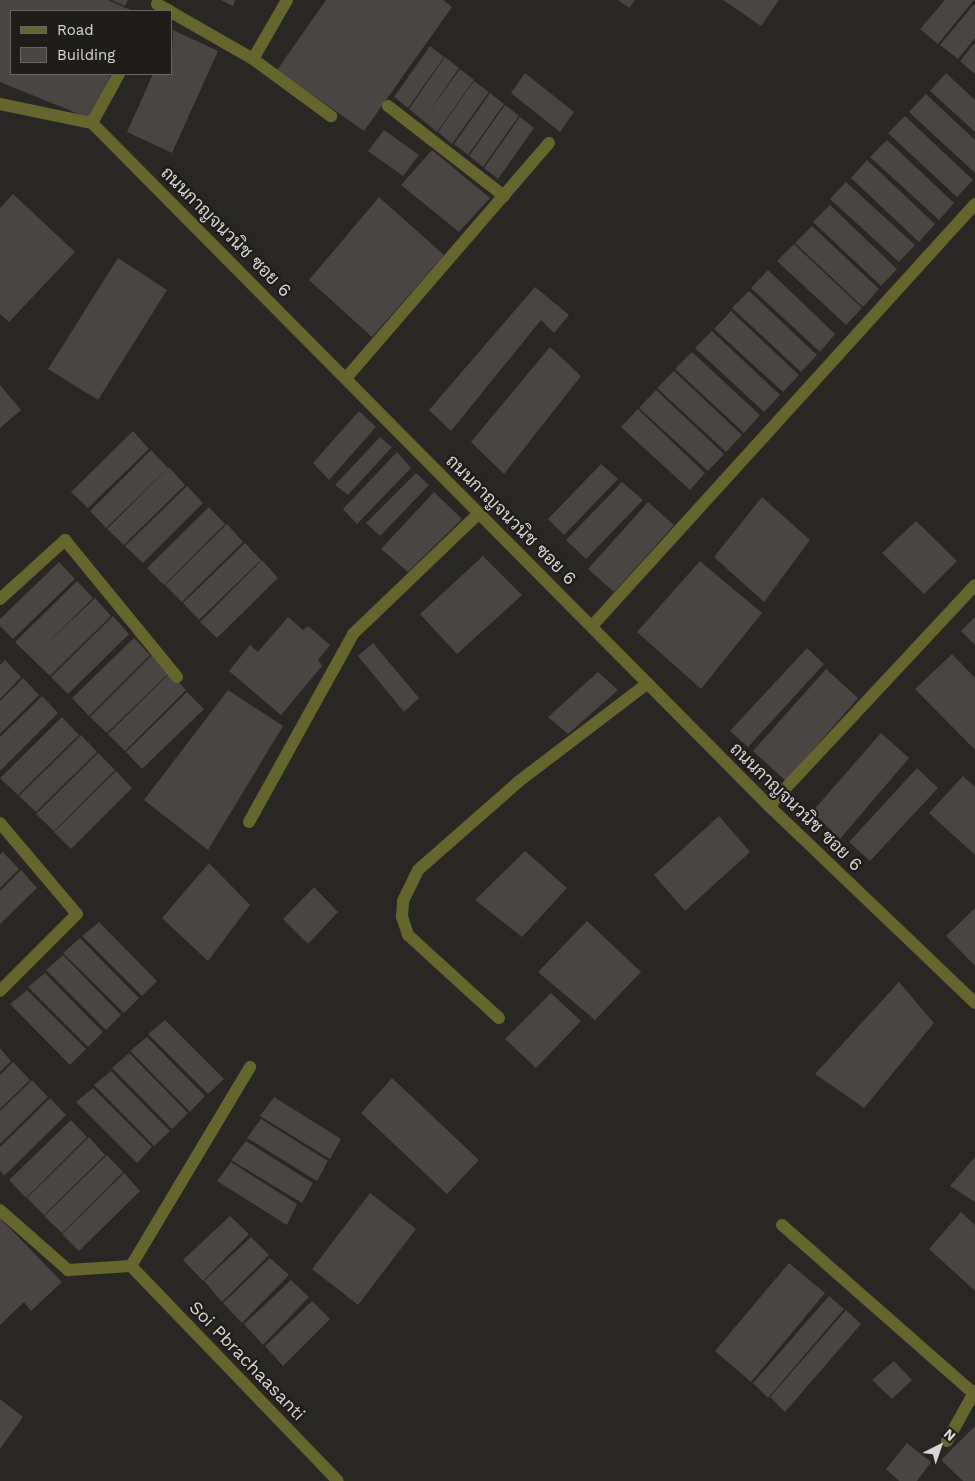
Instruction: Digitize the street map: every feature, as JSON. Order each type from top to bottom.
[{"type":"street","points":[[253,59],[287,0]]},
{"type":"street","points":[[172,13],[253,59],[331,116]]},
{"type":"street","points":[[0,104],[92,123],[118,75]]},
{"type":"street","points":[[388,106],[504,196]]},
{"type":"street","name":"ถนนกาญจนวนิช ซอย 6","points":[[92,123],[347,378],[769,806],[975,1004]]},
{"type":"street","points":[[347,378],[549,143]]},
{"type":"street","points":[[592,626],[975,204]]},
{"type":"street","points":[[249,822],[353,634],[479,513]]},
{"type":"street","points":[[0,599],[65,540],[177,677]]},
{"type":"street","points":[[769,806],[975,585]]},
{"type":"street","points":[[499,1018],[408,935],[402,918],[403,901],[418,870],[518,782],[648,683]]},
{"type":"street","points":[[0,823],[77,914],[0,991]]},
{"type":"street","points":[[0,1210],[68,1270],[131,1266],[250,1067]]},
{"type":"street","points":[[782,1225],[974,1392],[947,1441]]},
{"type":"street","name":"Soi Pbrachaasanti","points":[[131,1266],[338,1481]]},
{"type":"building","points":[[0,0],[108,0],[131,10],[10,10],[10,75],[111,75],[91,119],[0,82]]},
{"type":"building","points":[[111,0],[128,0],[125,6]]},
{"type":"building","points":[[221,0],[235,0],[233,6]]},
{"type":"building","points":[[326,0],[443,0],[452,7],[364,131],[277,70]]},
{"type":"building","points":[[618,0],[635,0],[629,8]]},
{"type":"building","points":[[723,0],[779,0],[761,26]]},
{"type":"building","points":[[945,0],[974,0],[938,44],[920,29]]},
{"type":"building","points":[[975,3],[975,38],[958,59],[940,45]]},
{"type":"building","points":[[173,30],[218,51],[172,153],[127,132],[153,75],[172,75]]},
{"type":"building","points":[[975,42],[975,74],[960,61]]},
{"type":"building","points":[[430,46],[444,57],[408,108],[394,97]]},
{"type":"building","points":[[445,57],[459,68],[428,113],[460,69],[474,80],[437,132],[409,109]]},
{"type":"building","points":[[525,73],[574,112],[560,132],[511,93]]},
{"type":"building","points":[[946,73],[975,100],[975,132],[930,91]]},
{"type":"building","points":[[474,81],[489,92],[452,144],[438,132]]},
{"type":"building","points":[[490,93],[504,104],[468,155],[454,144]]},
{"type":"building","points":[[926,94],[975,140],[975,173],[909,112]]},
{"type":"building","points":[[505,105],[519,116],[483,167],[469,156]]},
{"type":"building","points":[[905,116],[973,180],[957,197],[888,133]]},
{"type":"building","points":[[520,117],[534,128],[498,179],[484,168]]},
{"type":"building","points":[[384,130],[419,155],[403,176],[368,151]]},
{"type":"building","points":[[887,140],[954,203],[939,220],[870,157]]},
{"type":"building","points":[[432,150],[490,198],[459,232],[401,185]]},
{"type":"building","points":[[867,160],[935,224],[919,242],[851,178]]},
{"type":"building","points":[[846,182],[915,245],[899,262],[830,199]]},
{"type":"building","points":[[13,194],[75,252],[9,322],[0,314],[0,208]]},
{"type":"building","points":[[379,197],[444,255],[372,337],[309,280]]},
{"type":"building","points":[[830,205],[897,269],[881,286],[813,222]]},
{"type":"building","points":[[812,226],[879,289],[863,307],[795,243]]},
{"type":"building","points":[[794,244],[862,308],[846,325],[777,261]]},
{"type":"building","points":[[118,258],[167,290],[98,400],[48,369]]},
{"type":"building","points":[[768,270],[835,334],[820,352],[751,288]]},
{"type":"building","points":[[535,287],[569,315],[554,333],[541,320],[451,431],[429,410]]},
{"type":"building","points":[[749,291],[817,355],[801,372],[732,308]]},
{"type":"building","points":[[731,311],[799,375],[783,392],[714,329]]},
{"type":"building","points":[[712,331],[780,395],[764,412],[695,348]]},
{"type":"building","points":[[550,347],[581,376],[504,474],[471,442]]},
{"type":"building","points":[[692,352],[760,415],[744,433],[675,369]]},
{"type":"building","points":[[674,371],[742,435],[726,452],[657,388]]},
{"type":"building","points":[[0,385],[21,410],[0,428]]},
{"type":"building","points":[[656,390],[724,454],[708,471],[639,408]]},
{"type":"building","points":[[638,409],[705,473],[690,490],[621,427]]},
{"type":"building","points":[[359,411],[376,427],[329,480],[313,463]]},
{"type":"building","points":[[133,431],[149,449],[88,508],[71,492]]},
{"type":"building","points":[[380,437],[392,447],[348,495],[335,485]]},
{"type":"building","points":[[151,450],[168,468],[106,528],[90,511]]},
{"type":"building","points":[[397,452],[411,468],[357,524],[343,509]]},
{"type":"building","points":[[601,464],[618,479],[564,535],[548,519]]},
{"type":"building","points":[[169,467],[185,485],[124,545],[107,529]]},
{"type":"building","points":[[416,473],[429,485],[380,536],[366,523]]},
{"type":"building","points":[[622,482],[643,500],[586,559],[566,540]]},
{"type":"building","points":[[187,486],[203,503],[143,563],[125,546]]},
{"type":"building","points":[[434,492],[462,519],[408,572],[381,549]]},
{"type":"building","points":[[762,497],[810,540],[764,602],[714,557]]},
{"type":"building","points":[[648,502],[674,525],[614,592],[588,569]]},
{"type":"building","points":[[209,507],[225,524],[164,585],[147,568]]},
{"type":"building","points":[[916,521],[957,561],[924,594],[882,553]]},
{"type":"building","points":[[227,524],[243,542],[182,602],[165,585]]},
{"type":"building","points":[[245,543],[261,560],[199,620],[183,603]]},
{"type":"building","points":[[483,556],[522,595],[457,654],[420,614]]},
{"type":"building","points":[[262,560],[278,578],[217,638],[200,622]]},
{"type":"building","points":[[700,561],[762,613],[701,689],[637,632]]},
{"type":"building","points":[[59,562],[75,579],[13,639],[0,626],[0,619]]},
{"type":"building","points":[[77,581],[93,598],[43,647],[95,598],[111,616],[50,676],[15,642]]},
{"type":"building","points":[[113,616],[129,634],[68,694],[51,677]]},
{"type":"building","points":[[288,617],[303,630],[308,626],[330,645],[318,660],[322,666],[281,715],[229,671],[250,645],[258,652]]},
{"type":"building","points":[[975,617],[975,645],[961,631]]},
{"type":"building","points":[[134,638],[150,655],[89,716],[72,698]]},
{"type":"building","points":[[373,643],[419,698],[404,712],[358,656]]},
{"type":"building","points":[[807,648],[824,664],[748,747],[730,731]]},
{"type":"building","points":[[952,654],[975,678],[975,750],[915,689]]},
{"type":"building","points":[[152,655],[169,673],[107,733],[90,717]]},
{"type":"building","points":[[5,660],[21,677],[0,699],[0,665]]},
{"type":"building","points":[[826,669],[858,698],[786,781],[753,751]]},
{"type":"building","points":[[598,672],[618,690],[568,734],[548,717]]},
{"type":"building","points":[[170,673],[186,690],[125,751],[108,734]]},
{"type":"building","points":[[23,678],[39,695],[0,734],[0,701]]},
{"type":"building","points":[[228,690],[283,726],[208,850],[144,800]]},
{"type":"building","points":[[187,692],[204,709],[142,769],[126,752]]},
{"type":"building","points":[[42,696],[58,713],[0,771],[0,737]]},
{"type":"building","points":[[62,717],[79,735],[18,795],[0,778]]},
{"type":"building","points":[[881,733],[909,758],[840,839],[812,812]]},
{"type":"building","points":[[81,735],[97,752],[36,812],[19,796]]},
{"type":"building","points":[[98,753],[115,770],[54,831],[36,814]]},
{"type":"building","points":[[917,768],[938,788],[870,861],[849,842]]},
{"type":"building","points":[[116,771],[132,788],[71,849],[54,832]]},
{"type":"building","points":[[963,776],[975,787],[975,855],[929,813]]},
{"type":"building","points":[[719,816],[750,852],[685,911],[654,875]]},
{"type":"building","points":[[525,851],[567,888],[522,937],[475,900]]},
{"type":"building","points":[[3,852],[19,869],[0,888],[0,855]]},
{"type":"building","points":[[209,863],[250,905],[208,961],[162,918]]},
{"type":"building","points":[[21,870],[37,888],[0,924],[0,891]]},
{"type":"building","points":[[314,887],[338,912],[308,944],[283,919]]},
{"type":"building","points":[[975,908],[975,966],[946,936]]},
{"type":"building","points":[[587,921],[641,972],[595,1020],[538,972]]},
{"type":"building","points":[[99,922],[157,981],[142,996],[82,936]]},
{"type":"building","points":[[80,938],[139,998],[124,1013],[63,953]]},
{"type":"building","points":[[63,955],[121,1015],[106,1030],[46,970]]},
{"type":"building","points":[[45,973],[103,1032],[88,1047],[28,987]]},
{"type":"building","points":[[899,982],[934,1023],[864,1108],[815,1074]]},
{"type":"building","points":[[27,990],[86,1049],[70,1065],[10,1004]]},
{"type":"building","points":[[551,993],[581,1021],[536,1068],[505,1039]]},
{"type":"building","points":[[165,1020],[224,1079],[208,1094],[148,1034]]},
{"type":"building","points":[[147,1037],[205,1096],[190,1112],[130,1051]]},
{"type":"building","points":[[0,1048],[11,1061],[0,1072]]},
{"type":"building","points":[[129,1053],[188,1113],[172,1129],[112,1068]]},
{"type":"building","points":[[13,1062],[30,1080],[0,1109],[0,1075]]},
{"type":"building","points":[[111,1071],[170,1131],[154,1146],[94,1085]]},
{"type":"building","points":[[392,1078],[479,1160],[447,1194],[361,1113]]},
{"type":"building","points":[[32,1080],[48,1097],[0,1144],[0,1111]]},
{"type":"building","points":[[93,1088],[152,1147],[137,1163],[76,1102]]},
{"type":"building","points":[[274,1097],[341,1139],[330,1159],[260,1116]]},
{"type":"building","points":[[50,1098],[66,1115],[4,1176],[0,1171],[0,1147]]},
{"type":"building","points":[[261,1119],[328,1161],[317,1181],[247,1138]]},
{"type":"building","points":[[71,1120],[87,1137],[26,1198],[9,1180]]},
{"type":"building","points":[[89,1137],[105,1155],[44,1215],[27,1198]]},
{"type":"building","points":[[246,1141],[313,1183],[302,1203],[231,1160]]},
{"type":"building","points":[[107,1155],[123,1172],[62,1233],[44,1216]]},
{"type":"building","points":[[975,1157],[975,1202],[950,1186]]},
{"type":"building","points":[[231,1162],[297,1204],[287,1225],[217,1181]]},
{"type":"building","points":[[124,1173],[140,1191],[79,1251],[62,1234]]},
{"type":"building","points":[[370,1193],[416,1229],[358,1305],[312,1269]]},
{"type":"building","points":[[961,1212],[975,1225],[975,1291],[929,1249]]},
{"type":"building","points":[[230,1216],[249,1234],[203,1281],[183,1260]]},
{"type":"building","points":[[0,1218],[62,1282],[31,1311],[24,1302],[0,1325]]},
{"type":"building","points":[[251,1237],[269,1255],[222,1302],[204,1281]]},
{"type":"building","points":[[270,1258],[289,1275],[242,1323],[223,1303]]},
{"type":"building","points":[[789,1263],[825,1293],[751,1382],[715,1351]]},
{"type":"building","points":[[291,1280],[309,1297],[263,1345],[244,1324]]},
{"type":"building","points":[[829,1296],[844,1309],[768,1398],[753,1383]]},
{"type":"building","points":[[312,1301],[330,1319],[283,1366],[265,1346]]},
{"type":"building","points":[[846,1310],[861,1324],[785,1412],[770,1397]]},
{"type":"building","points":[[894,1361],[912,1380],[892,1399],[872,1380]]},
{"type":"building","points":[[0,1399],[23,1417],[0,1449]]},
{"type":"building","points":[[975,1426],[975,1481],[963,1481],[941,1460]]},
{"type":"building","points":[[907,1443],[931,1462],[917,1481],[899,1481],[886,1469]]}]
